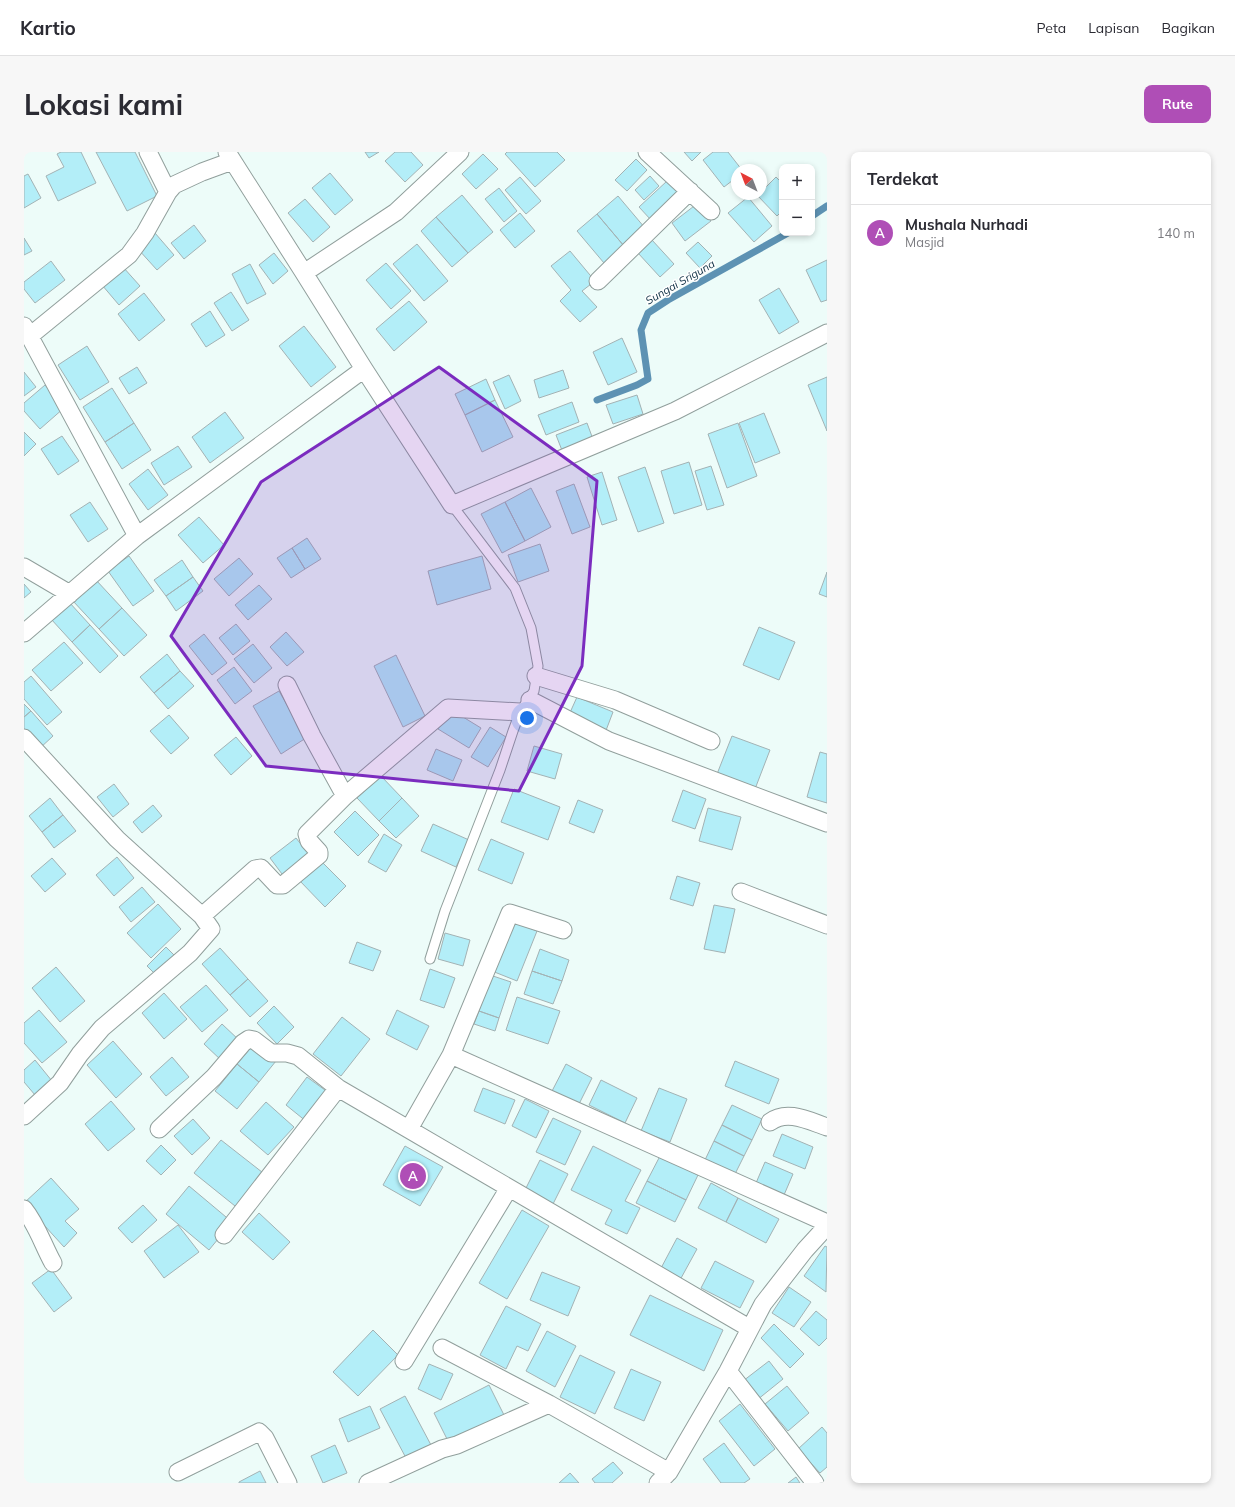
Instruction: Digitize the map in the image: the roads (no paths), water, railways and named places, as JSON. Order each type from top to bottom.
[{"type":"street","points":[[148,152],[168,192]]},
{"type":"street","points":[[304,273],[396,212],[460,152]]},
{"type":"street","points":[[647,152],[711,211]]},
{"type":"street","points":[[137,536],[27,330],[129,254],[145,233],[168,192],[180,181],[230,157],[452,505],[675,411],[827,334]]},
{"type":"street","points":[[598,281],[690,191]]},
{"type":"street","points":[[24,633],[137,536],[364,369]]},
{"type":"street","points":[[24,567],[70,594]]},
{"type":"street","points":[[536,676],[615,700],[711,741]]},
{"type":"street","points":[[287,685],[312,736],[345,796]]},
{"type":"street","points":[[202,916],[255,869],[261,868],[277,885],[285,884],[319,855],[319,852],[309,841],[307,834],[345,796],[448,708],[525,706],[609,742],[827,823]]},
{"type":"street","points":[[24,738],[117,839],[202,916],[211,929],[190,953],[102,1028],[80,1054],[60,1083],[24,1116]]},
{"type":"street","points":[[741,892],[827,925]]},
{"type":"street","points":[[408,1129],[451,1055],[510,914],[563,930]]},
{"type":"street","points":[[159,1129],[214,1077],[243,1043],[249,1039],[254,1040],[271,1053],[287,1053],[298,1056],[338,1088],[749,1328]]},
{"type":"street","points":[[442,1348],[549,1404],[664,1477],[728,1371],[749,1328],[763,1304],[827,1224],[451,1055]]},
{"type":"street","points":[[224,1236],[338,1088]]},
{"type":"street","points":[[770,1122],[780,1117],[793,1116],[827,1127]]},
{"type":"street","points":[[404,1361],[509,1188]]},
{"type":"street","points":[[24,1209],[31,1218],[41,1242],[53,1263]]},
{"type":"street","points":[[728,1371],[815,1483]]},
{"type":"street","points":[[368,1483],[442,1449],[457,1445],[549,1404]]},
{"type":"street","points":[[178,1472],[259,1432],[265,1438],[288,1483]]},
{"type":"lane","points":[[430,959],[446,911],[525,706],[534,691],[538,666],[531,628],[515,588],[452,505]]},
{"type":"waterway","name":"Sungai Sriguna","points":[[815,214],[827,206]]},
{"type":"waterway","name":"Sungai Sriguna","points":[[597,400],[637,385],[648,379],[641,330],[648,313],[668,300],[783,236]]},
{"type":"place","name":"Mushala Nurhadi","points":[[413,1176]]}]
